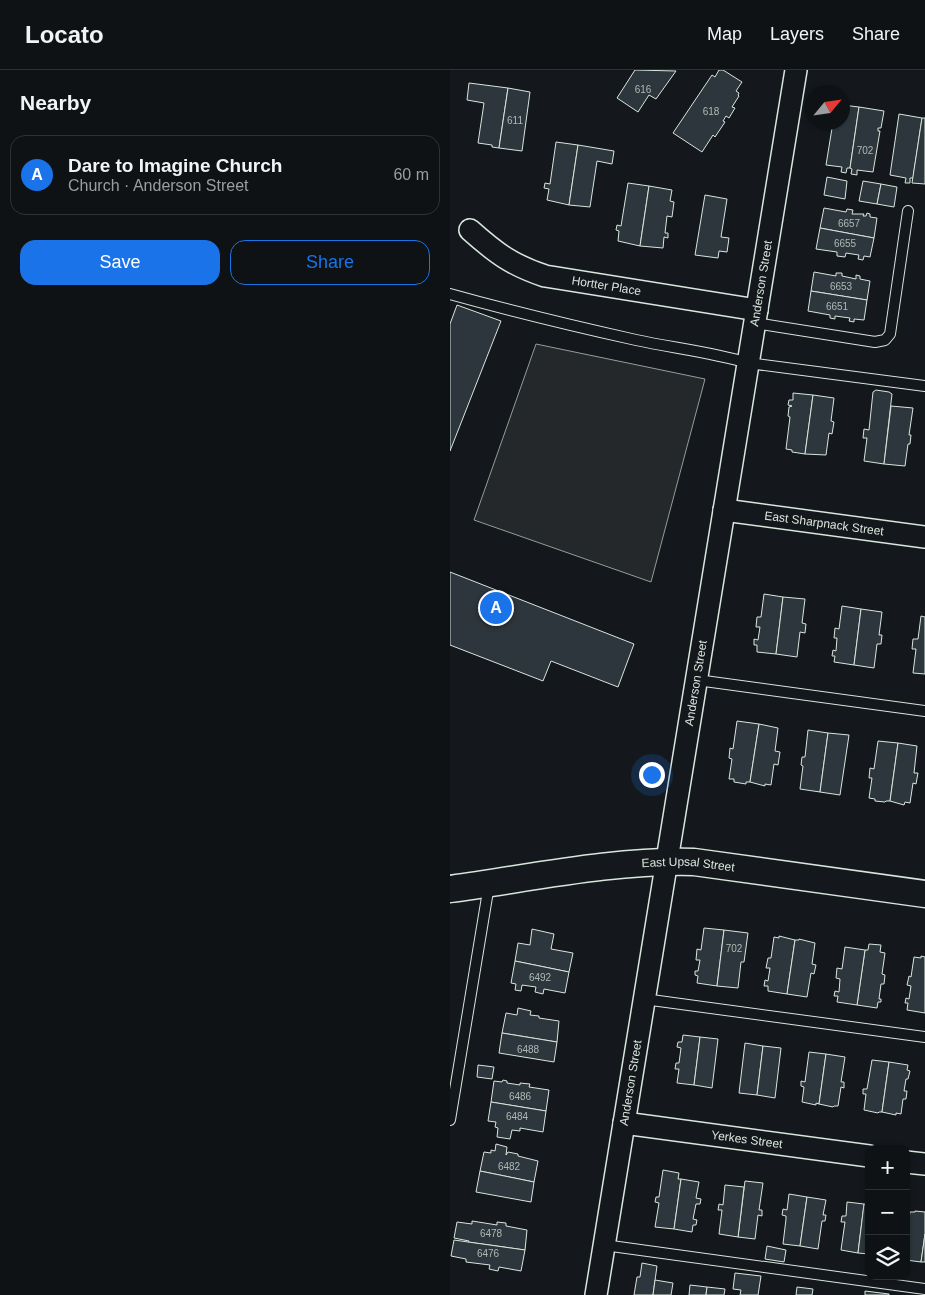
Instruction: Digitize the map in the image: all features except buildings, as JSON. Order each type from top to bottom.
[{"type":"street","name":"Anderson Street","points":[[596,1295],[796,70]]},
{"type":"street","name":"Hortter Place","points":[[470,230],[504,258],[523,269],[546,276],[756,316]]},
{"type":"street","name":"East Sharpnack Street","points":[[724,510],[925,537]]},
{"type":"street","name":"East Upsal Street","points":[[450,889],[621,865],[694,862],[925,894]]},
{"type":"street","name":"Yerkes Street","points":[[624,1123],[865,1155]]},
{"type":"street","points":[[910,1162],[925,1164]]},
{"type":"lane","points":[[756,316],[875,342],[885,340],[890,334],[908,211]]},
{"type":"lane","points":[[450,294],[564,324],[685,350],[720,354],[748,363],[925,386]]},
{"type":"lane","points":[[697,680],[925,711]]},
{"type":"lane","points":[[450,1120],[489,884]]},
{"type":"lane","points":[[644,999],[925,1037]]},
{"type":"lane","points":[[604,1245],[925,1289]]},
{"type":"shaded area","points":[[536,344],[705,379],[651,582],[474,520]]},
{"type":"place","name":"Dare to Imagine Church","points":[[496,608]]}]
